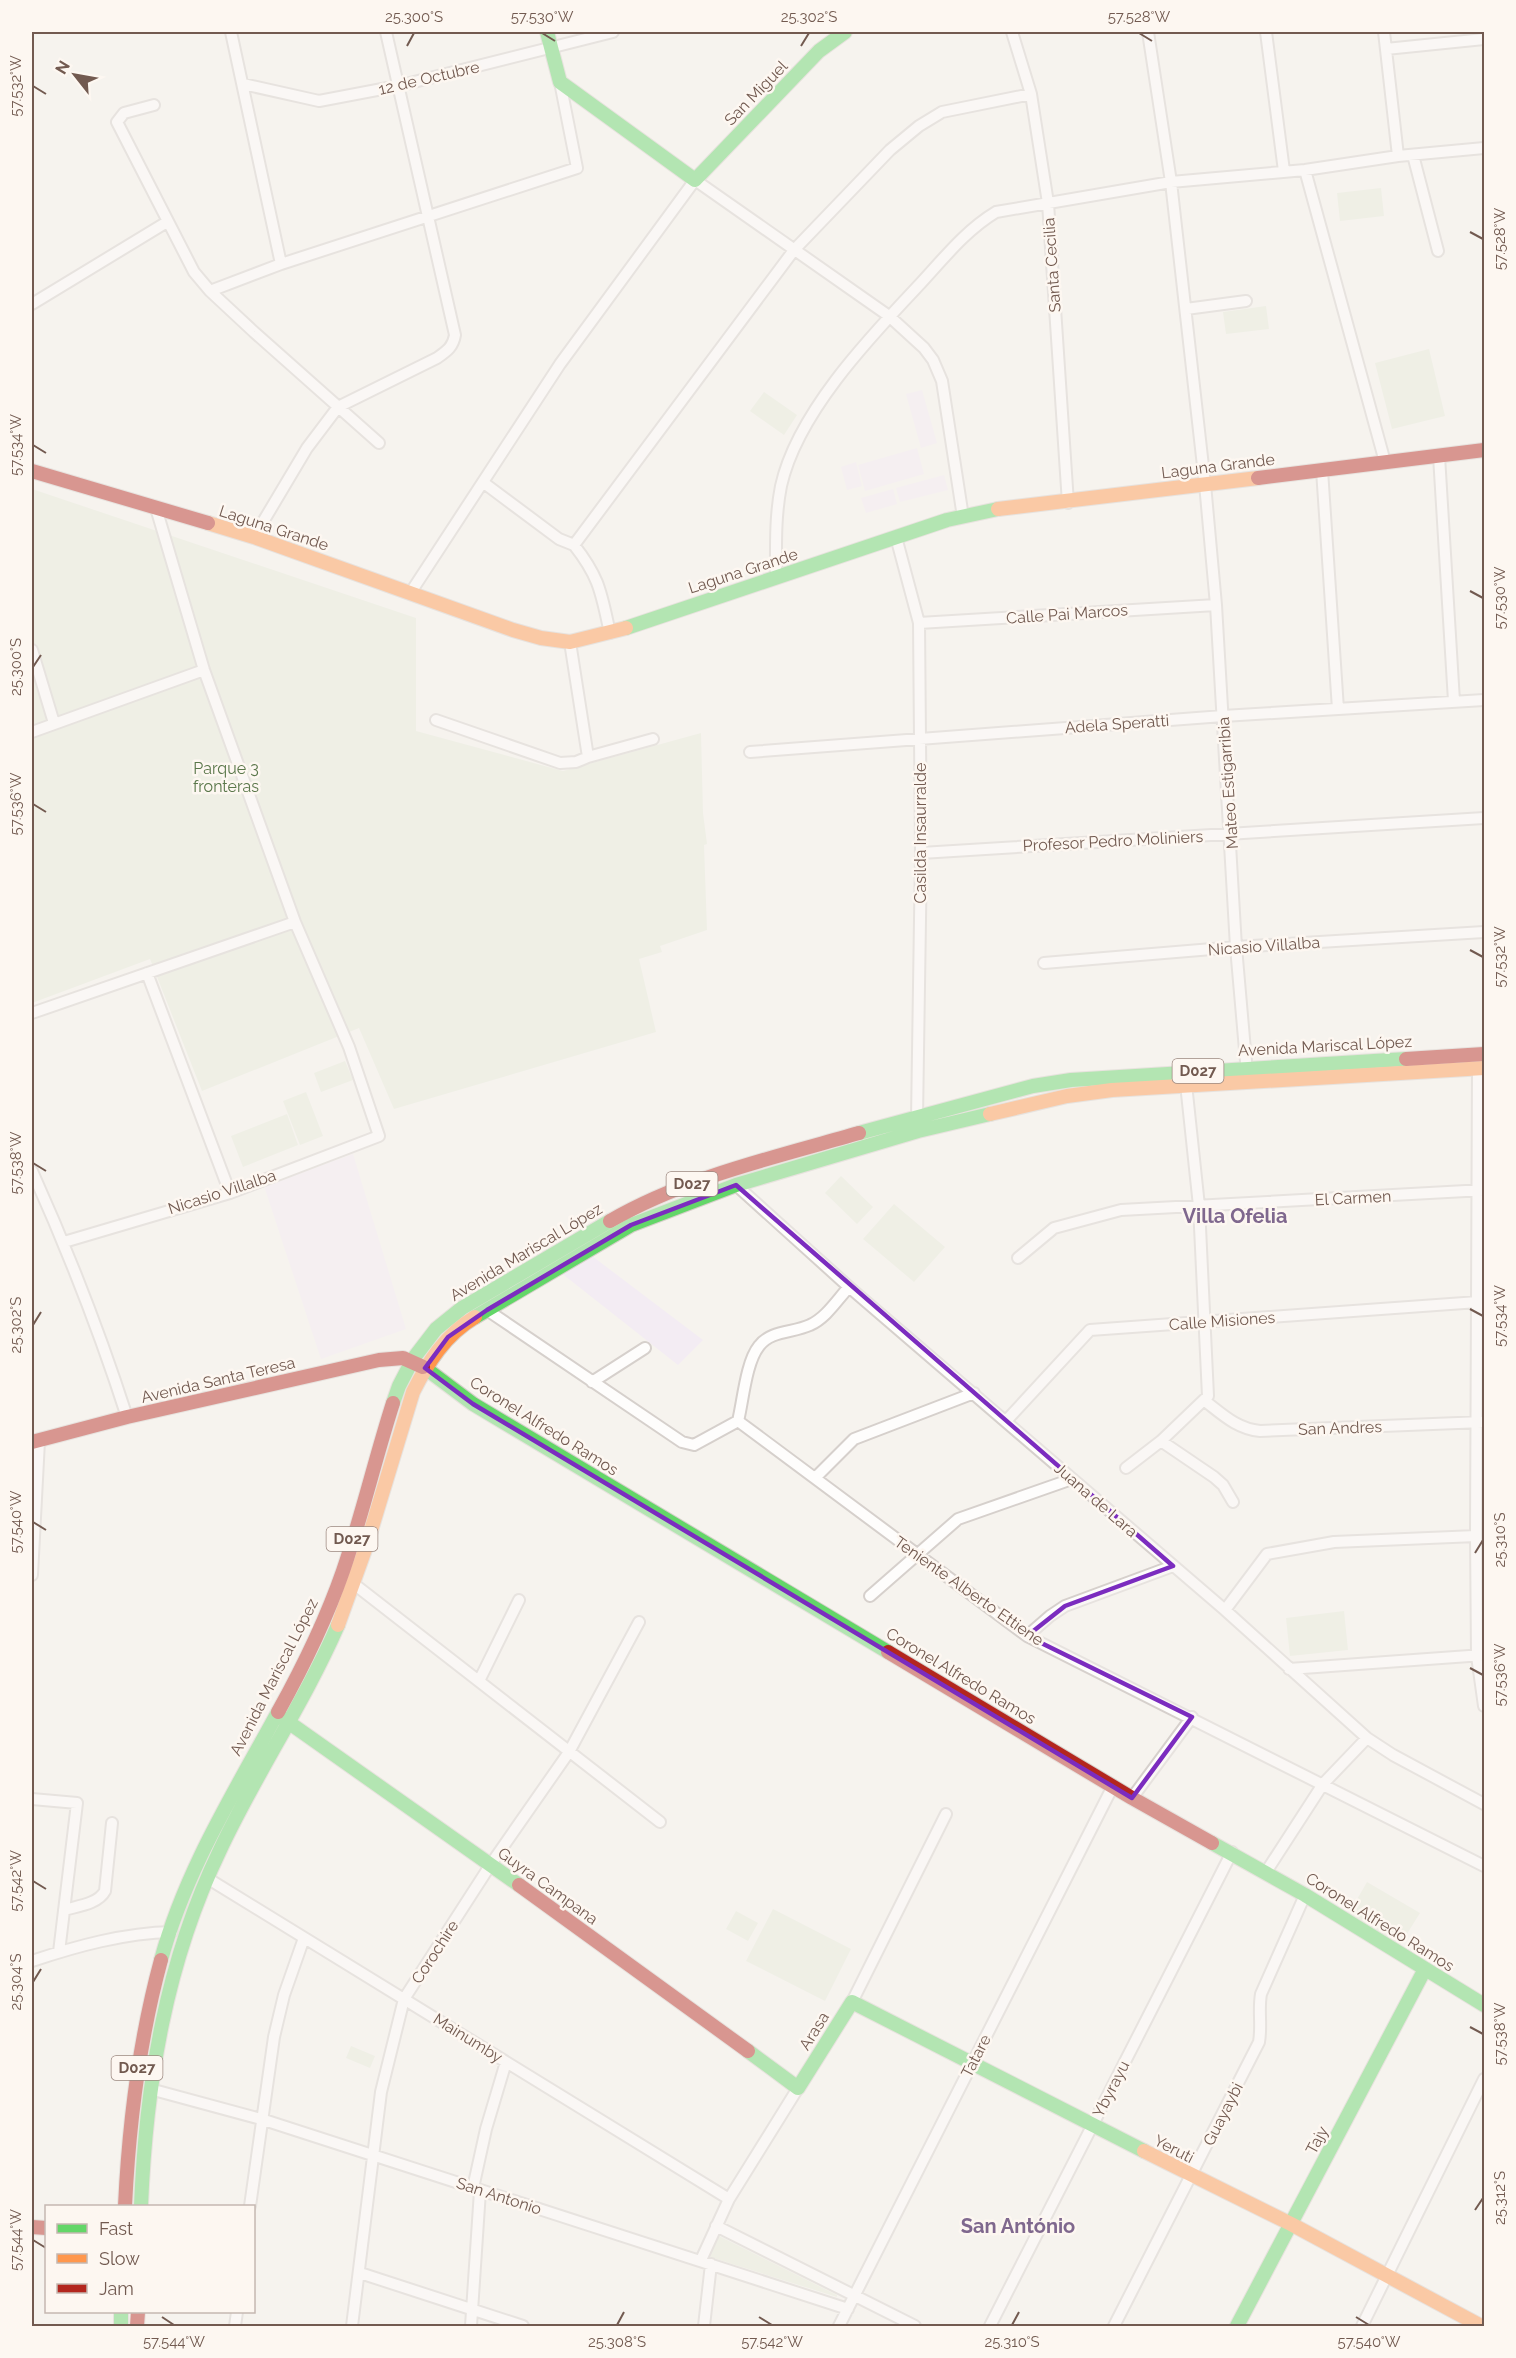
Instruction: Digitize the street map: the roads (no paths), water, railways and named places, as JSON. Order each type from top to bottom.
[{"type":"main road","points":[[547,32],[560,82],[695,180]]},
{"type":"main road","name":"San Miguel","points":[[695,180],[819,51],[845,32]]},
{"type":"main road","name":"Laguna Grande","points":[[32,471],[254,537],[513,630],[541,638],[570,642],[609,633],[896,537],[963,517],[1004,509],[1068,503],[1485,450]]},
{"type":"main road","name":"Avenida Mariscal López","points":[[125,2205],[132,2099],[139,2052],[170,1932],[194,1870],[228,1800],[320,1631],[333,1599],[394,1399],[413,1359],[436,1329],[448,1318],[486,1293],[624,1214],[682,1188],[724,1173],[916,1116],[1033,1086],[1071,1080],[1185,1071],[1485,1054]]},
{"type":"main road","name":"Avenida Mariscal López","points":[[141,2205],[142,2167],[150,2089],[165,2003],[186,1932],[207,1878],[241,1808],[328,1647],[354,1584],[409,1402],[425,1368],[448,1337],[487,1310],[632,1225],[736,1185],[918,1131],[1067,1096],[1112,1090],[1481,1069]]},
{"type":"main road","points":[[979,1100],[982,1115]]},
{"type":"main road","name":"Coronel Alfredo Ramos","points":[[413,1359],[473,1404],[1132,1798],[1232,1852],[1305,1895],[1485,2006]]},
{"type":"main road","name":"Avenida Santa Teresa","points":[[35,1442],[127,1418],[380,1360],[413,1359]]},
{"type":"main road","name":"Guyra Campana","points":[[276,1714],[491,1864],[798,2088]]},
{"type":"main road","name":"Tajy","points":[[1237,2326],[1425,1969]]},
{"type":"main road","name":"Yeruti","points":[[852,2002],[973,2062],[1092,2126],[1291,2224],[1482,2324]]},
{"type":"main road","name":"Arasa","points":[[798,2088],[852,2002]]},
{"type":"main road","points":[[121,2320],[139,2322]]},
{"type":"street","points":[[231,32],[281,264]]},
{"type":"street","points":[[254,537],[308,448],[338,407],[437,358],[448,351],[453,343],[455,335],[386,32]]},
{"type":"street","name":"12 de Octubre","points":[[243,84],[319,101],[398,86],[613,32]]},
{"type":"street","name":"Santa Cecilia","points":[[1012,32],[1031,94],[1048,203],[1068,503]]},
{"type":"street","name":"Mateo Estigarribia","points":[[1149,32],[1171,183],[1205,484],[1216,605],[1236,948],[1248,1083]]},
{"type":"street","points":[[1266,32],[1284,171]]},
{"type":"street","points":[[1384,32],[1398,156]]},
{"type":"street","points":[[1386,49],[1485,39]]},
{"type":"street","points":[[210,291],[281,264],[577,168],[560,82]]},
{"type":"street","points":[[574,544],[794,250],[890,150],[919,126],[942,112],[1031,94]]},
{"type":"street","points":[[154,105],[123,113],[117,122],[194,272],[210,291],[379,443]]},
{"type":"street","points":[[776,578],[776,529],[781,485],[794,449],[823,398],[889,316],[977,224],[996,212],[1171,183],[1305,170],[1398,156],[1485,148]]},
{"type":"street","points":[[1413,155],[1438,251]]},
{"type":"street","points":[[1305,170],[1385,462]]},
{"type":"street","points":[[411,592],[560,364],[695,180],[889,316],[924,348],[933,360],[942,381],[963,517]]},
{"type":"street","points":[[32,304],[167,222]]},
{"type":"street","points":[[1186,309],[1246,301]]},
{"type":"street","points":[[1439,456],[1454,701]]},
{"type":"street","points":[[1322,470],[1338,709]]},
{"type":"street","points":[[484,483],[559,539],[574,544],[598,581],[609,633]]},
{"type":"street","points":[[32,1013],[295,922],[204,670],[156,508]]},
{"type":"street","name":"Casilda Insaurralde","points":[[896,537],[919,623],[921,853],[916,1116],[918,1131]]},
{"type":"street","name":"Calle Pai Marcos","points":[[919,623],[1216,605]]},
{"type":"street","points":[[570,642],[588,757]]},
{"type":"street","points":[[32,650],[54,723]]},
{"type":"street","points":[[32,732],[204,670]]},
{"type":"street","name":"Adela Speratti","points":[[750,752],[1223,716],[1485,699]]},
{"type":"street","points":[[436,720],[560,763],[576,762],[653,740]]},
{"type":"street","name":"Profesor Pedro Moliniers","points":[[921,853],[1485,818]]},
{"type":"street","name":"Nicasio Villalba","points":[[64,1242],[230,1192],[379,1136],[349,1047],[295,922]]},
{"type":"street","name":"Nicasio Villalba","points":[[1044,963],[1485,932]]},
{"type":"street","points":[[147,973],[230,1192]]},
{"type":"street","points":[[1481,1069],[1482,1191],[1478,1302],[1481,1422],[1476,1536],[1485,1706]]},
{"type":"street","points":[[1126,1468],[1161,1441],[1208,1396],[1198,1206],[1185,1071]]},
{"type":"street","points":[[32,1173],[64,1242],[109,1362],[127,1418]]},
{"type":"street","name":"Juana de Lara","points":[[724,1173],[849,1287],[1225,1610],[1367,1738],[1393,1755],[1485,1804]]},
{"type":"street","name":"El Carmen","points":[[1018,1257],[1054,1228],[1121,1210],[1482,1191]]},
{"type":"street","points":[[487,1310],[688,1445],[704,1440],[738,1421],[753,1357],[759,1345],[769,1337],[810,1325],[824,1316],[849,1287]]},
{"type":"street","name":"Calle Misiones","points":[[1006,1421],[1090,1330],[1478,1302]]},
{"type":"street","points":[[592,1382],[645,1348]]},
{"type":"street","points":[[815,1478],[854,1439],[974,1394]]},
{"type":"street","name":"San Andres","points":[[1205,1401],[1235,1424],[1248,1430],[1260,1431],[1481,1422]]},
{"type":"street","name":"Teniente Alberto Ettiene","points":[[738,1421],[1027,1636],[1485,1866]]},
{"type":"street","points":[[1161,1441],[1214,1477],[1223,1485],[1233,1502]]},
{"type":"street","points":[[32,1575],[35,1442]]},
{"type":"street","points":[[870,1596],[958,1519],[1072,1479]]},
{"type":"street","points":[[1225,1610],[1267,1554],[1334,1542],[1476,1536]]},
{"type":"street","points":[[1027,1636],[1065,1606],[1173,1566]]},
{"type":"street","points":[[354,1584],[660,1822]]},
{"type":"street","points":[[479,1681],[519,1600]]},
{"type":"street","name":"Corochire","points":[[352,2326],[381,2092],[404,1999],[491,1864],[568,1752],[639,1622]]},
{"type":"street","points":[[1289,1669],[1481,1656]]},
{"type":"street","points":[[1132,1798],[1192,1717]]},
{"type":"street","points":[[1266,1872],[1323,1784],[1367,1738]]},
{"type":"street","name":"Tatare","points":[[839,2326],[1113,1786]]},
{"type":"street","points":[[32,1799],[77,1803],[59,1952]]},
{"type":"street","name":"Arasa","points":[[852,2002],[946,1814]]},
{"type":"street","points":[[64,1910],[97,1900],[105,1891],[112,1823]]},
{"type":"street","name":"Ybyrayu","points":[[990,2326],[1232,1852]]},
{"type":"street","name":"Mainumby","points":[[207,1878],[729,2199]]},
{"type":"street","name":"Guayaybi","points":[[1114,2326],[1259,2042],[1262,2027],[1258,2009],[1261,1994],[1305,1895]]},
{"type":"street","points":[[32,1961],[59,1952],[139,1933],[186,1932]]},
{"type":"street","points":[[250,2205],[274,2037],[284,1995],[304,1938]]},
{"type":"street","points":[[471,2326],[474,2312],[477,2189],[486,2129],[506,2062]]},
{"type":"street","points":[[1362,2326],[1485,2079]]},
{"type":"street","name":"Arasa","points":[[704,2326],[706,2262],[716,2226],[729,2199],[798,2088]]},
{"type":"street","name":"San Antonio","points":[[150,2089],[261,2119],[848,2309]]},
{"type":"street","points":[[716,2226],[915,2326]]},
{"type":"street","points":[[360,2273],[474,2312],[523,2326]]},
{"type":"district","name":"Villa Ofelia","points":[[1235,1216]]},
{"type":"district","name":"San António","points":[[1018,2226]]},
{"type":"park label","name":"Parque 3 fronteras","points":[[226,777]]}]
